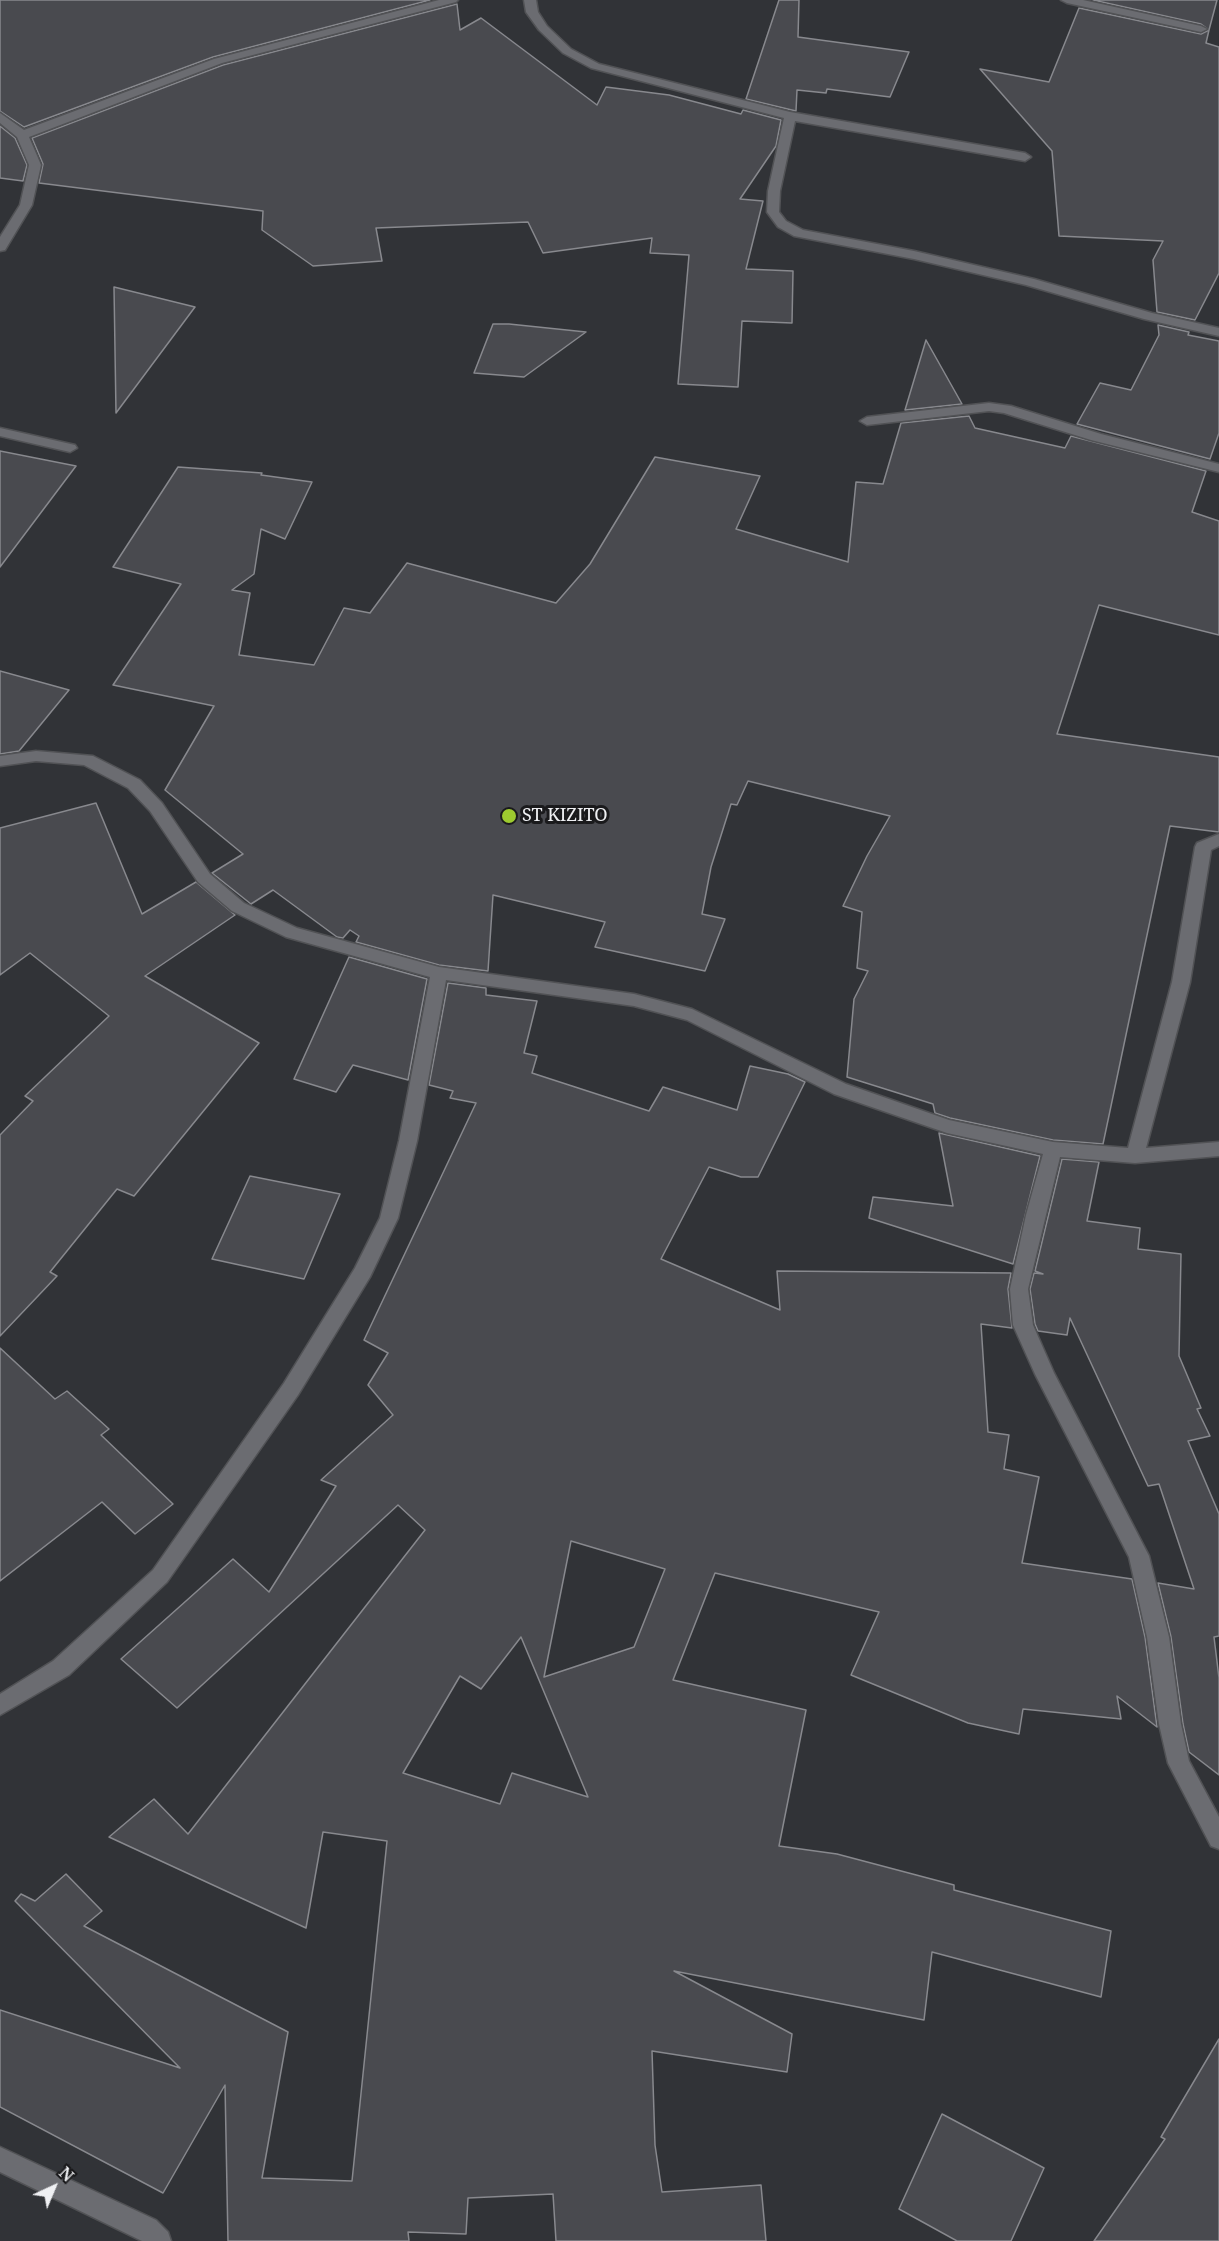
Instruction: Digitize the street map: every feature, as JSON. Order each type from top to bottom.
[{"type":"street","points":[[22,135],[218,61],[452,0]]},
{"type":"street","points":[[530,0],[532,12],[543,28],[567,51],[595,66],[790,116],[1025,157]]},
{"type":"street","points":[[1067,0],[1201,29]]},
{"type":"street","points":[[790,116],[774,191],[773,212],[782,224],[791,229],[799,233],[914,255],[1017,279],[1149,316],[1219,332]]},
{"type":"street","points":[[0,117],[22,135],[35,165],[26,205],[0,248]]},
{"type":"street","points":[[867,421],[989,407],[1006,409],[1096,437],[1219,468]]},
{"type":"street","points":[[0,432],[70,448]]},
{"type":"street","points":[[0,761],[36,756],[87,760],[134,784],[156,807],[204,878],[238,907],[292,933],[439,973],[634,1000],[692,1015],[840,1089],[947,1126],[1053,1149],[1135,1156],[1219,1149]]},
{"type":"street","points":[[1135,1156],[1181,982],[1203,847],[1219,840]]},
{"type":"street","points":[[0,1705],[61,1668],[160,1576],[291,1389],[357,1282],[389,1218],[408,1141],[439,973]]},
{"type":"street","points":[[1053,1149],[1035,1215],[1019,1289],[1023,1325],[1045,1374],[1139,1556],[1158,1637],[1170,1724],[1179,1763],[1219,1839]]},
{"type":"street","points":[[0,2159],[147,2229],[159,2241]]},
{"type":"building","points":[[0,0],[430,0],[213,57],[24,127],[0,111]]},
{"type":"building","points":[[779,0],[799,0],[798,37],[909,52],[890,97],[827,89],[826,93],[797,90],[796,111],[746,99]]},
{"type":"building","points":[[1093,0],[1217,0],[1209,30],[1201,24]]},
{"type":"building","points":[[457,4],[460,30],[481,18],[597,105],[606,87],[669,95],[741,114],[743,110],[781,120],[776,146],[740,199],[763,201],[746,269],[793,271],[792,323],[742,321],[738,387],[678,384],[689,255],[650,253],[652,238],[543,253],[528,222],[376,228],[382,261],[313,266],[262,230],[263,211],[39,183],[43,164],[32,138],[223,65]]},
{"type":"building","points":[[1079,8],[1201,34],[1209,30],[1206,43],[1219,47],[1219,273],[1195,320],[1157,312],[1153,260],[1163,241],[1059,236],[1052,151],[980,69],[1049,82]]},
{"type":"building","points":[[0,126],[15,138],[27,165],[23,181],[0,178]]},
{"type":"building","points":[[114,287],[195,307],[116,413]]},
{"type":"building","points":[[493,324],[586,332],[524,377],[474,373]]},
{"type":"building","points":[[1158,325],[1189,332],[1188,335],[1219,341],[1219,433],[1210,459],[1077,424],[1100,383],[1131,390],[1159,335]]},
{"type":"building","points":[[926,340],[962,404],[905,410]]},
{"type":"building","points":[[969,416],[975,428],[1065,448],[1071,436],[1206,471],[1192,512],[1219,521],[1219,635],[1099,605],[1057,734],[1219,757],[1219,832],[1170,826],[1103,1144],[1053,1140],[950,1118],[935,1113],[933,1104],[847,1077],[854,999],[868,971],[857,968],[862,912],[843,906],[867,856],[890,816],[748,781],[737,805],[731,804],[711,867],[702,914],[725,919],[705,971],[595,947],[605,922],[493,895],[488,971],[439,965],[356,942],[359,936],[350,930],[343,938],[337,937],[273,890],[251,904],[212,873],[243,854],[165,790],[214,706],[113,685],[181,584],[113,567],[178,467],[262,473],[261,475],[312,482],[285,539],[261,529],[254,574],[232,590],[250,593],[239,655],[314,665],[344,608],[370,613],[407,563],[556,603],[590,564],[655,457],[760,476],[736,529],[848,562],[856,482],[883,484],[901,423]]},
{"type":"building","points":[[0,451],[76,466],[0,567]]},
{"type":"building","points":[[0,671],[69,690],[19,751],[0,754]]},
{"type":"building","points":[[96,803],[142,914],[196,882],[235,915],[145,976],[259,1043],[134,1196],[117,1189],[50,1272],[57,1276],[0,1336],[0,1135],[33,1101],[25,1096],[109,1016],[30,953],[0,975],[0,828]]},
{"type":"building","points":[[349,957],[427,979],[408,1080],[353,1065],[336,1092],[294,1079]]},
{"type":"building","points":[[448,983],[486,988],[486,995],[537,1001],[524,1053],[537,1056],[532,1073],[649,1111],[663,1087],[737,1110],[750,1066],[788,1074],[805,1082],[758,1177],[741,1177],[709,1167],[661,1259],[780,1310],[777,1271],[1011,1273],[1008,1289],[1012,1328],[981,1324],[988,1432],[1009,1435],[1004,1469],[1039,1477],[1022,1563],[1132,1579],[1145,1637],[1157,1727],[1117,1696],[1121,1719],[1023,1709],[1019,1734],[968,1723],[851,1675],[879,1612],[715,1573],[673,1680],[806,1710],[779,1846],[837,1854],[954,1885],[954,1890],[1111,1931],[1101,1997],[932,1952],[924,2020],[674,1971],[792,2034],[787,2072],[652,2051],[655,2145],[662,2192],[761,2185],[766,2241],[556,2241],[553,2194],[468,2198],[466,2234],[408,2232],[409,2241],[228,2241],[225,2085],[163,2193],[0,2107],[0,2010],[180,2068],[15,1901],[21,1894],[35,1901],[66,1874],[102,1911],[84,1926],[288,2032],[262,2178],[352,2181],[387,1841],[323,1832],[306,1928],[109,1837],[154,1799],[188,1834],[425,1530],[398,1505],[177,1708],[121,1659],[233,1559],[269,1592],[336,1486],[321,1480],[393,1415],[368,1385],[388,1353],[364,1340],[476,1103],[450,1098],[453,1091],[429,1085]],"holes":[[[571,1541],[665,1569],[634,1647],[544,1677]],[[521,1637],[588,1797],[512,1773],[500,1804],[403,1773],[460,1676],[481,1689]]]},
{"type":"building","points":[[939,1133],[1040,1156],[1013,1264],[869,1218],[873,1197],[953,1206]]},
{"type":"building","points":[[1062,1159],[1099,1162],[1087,1221],[1140,1228],[1138,1249],[1181,1254],[1179,1356],[1201,1408],[1197,1409],[1210,1436],[1188,1441],[1219,1514],[1219,1636],[1214,1637],[1219,1678],[1219,1775],[1189,1752],[1183,1724],[1171,1637],[1158,1583],[1194,1589],[1159,1484],[1148,1486],[1070,1318],[1067,1335],[1038,1331],[1035,1324],[1030,1289],[1034,1273],[1043,1274],[1035,1271]]},
{"type":"building","points":[[250,1176],[340,1194],[304,1279],[212,1259]]},
{"type":"building","points":[[0,1348],[55,1399],[67,1391],[109,1429],[101,1435],[173,1504],[135,1534],[102,1502],[0,1581]]},
{"type":"building","points":[[1219,2039],[1219,2241],[1094,2241],[1165,2139],[1161,2137]]},
{"type":"building","points":[[942,2114],[1044,2168],[1011,2241],[957,2241],[899,2209]]},
{"type":"place","name":"ST KIZITO","points":[[509,816]]}]
